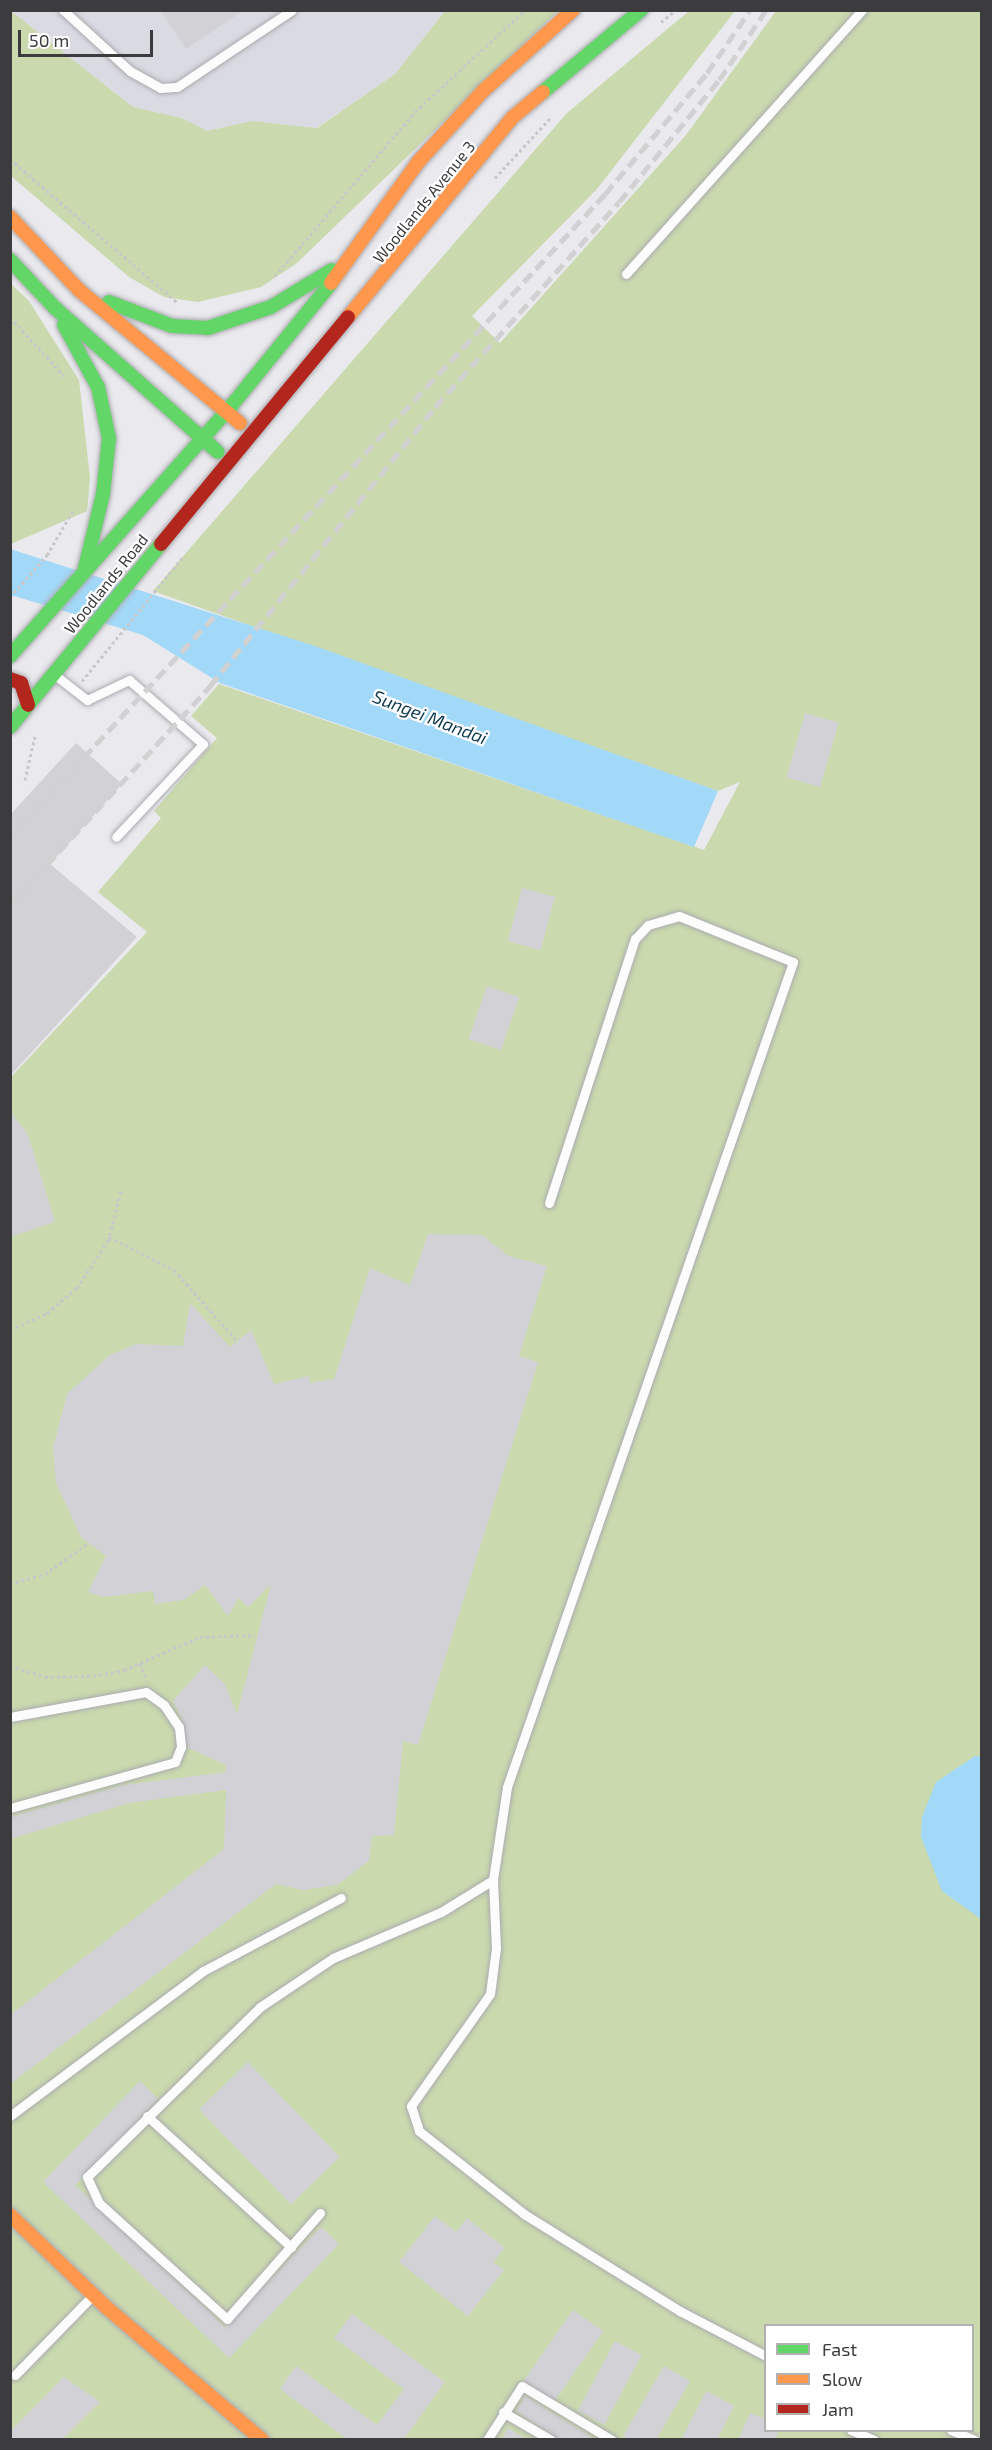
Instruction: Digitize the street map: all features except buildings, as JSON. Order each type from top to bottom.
[{"type":"main road","name":"Woodlands Avenue 3","points":[[227,412],[353,256],[419,161],[483,91],[573,10]]},
{"type":"main road","name":"Woodlands Avenue 3","points":[[252,434],[513,117],[641,10]]},
{"type":"main road","points":[[10,217],[79,290],[252,434]]},
{"type":"main road","points":[[79,290],[151,321],[207,327],[271,307],[353,256]]},
{"type":"main road","points":[[10,260],[55,308],[228,462]]},
{"type":"main road","points":[[55,308],[98,387],[110,438],[104,495],[82,577]]},
{"type":"main road","name":"Woodlands Road","points":[[10,656],[227,412]]},
{"type":"main road","name":"Woodlands Road","points":[[10,727],[252,434]]},
{"type":"main road","points":[[10,679],[21,683],[28,705]]},
{"type":"main road","points":[[10,2216],[93,2295],[261,2439]]},
{"type":"lane","points":[[63,10],[130,71],[161,88],[177,87],[292,10]]},
{"type":"lane","points":[[626,274],[862,10]]},
{"type":"lane","points":[[53,674],[74,691],[96,700],[117,682],[129,680],[202,744],[116,837]]},
{"type":"lane","points":[[549,1203],[635,939],[648,925],[679,916],[793,962],[520,1747],[499,1818],[493,1880],[496,1948],[490,1994],[474,2024],[415,2096],[413,2118],[419,2131],[524,2214],[680,2311],[764,2355]]},
{"type":"lane","points":[[10,1717],[146,1692],[164,1705],[179,1726],[181,1747],[175,1762],[10,1808]]},
{"type":"lane","points":[[320,2212],[238,2310],[227,2319],[219,2317],[87,2186],[87,2177],[147,2116],[269,2001],[333,1958],[441,1912],[493,1880]]},
{"type":"lane","points":[[10,2116],[203,1971],[341,1898]]},
{"type":"lane","points":[[147,2116],[291,2247]]},
{"type":"lane","points":[[15,2375],[93,2295]]},
{"type":"lane","points":[[487,2439],[522,2386],[612,2439]]},
{"type":"lane","points":[[503,2412],[551,2439]]},
{"type":"lane","points":[[856,2432],[874,2439]]},
{"type":"lane","points":[[956,2432],[975,2439]]},
{"type":"path","points":[[273,278],[415,112],[525,10]]},
{"type":"path","points":[[651,30],[676,10]]},
{"type":"path","points":[[490,183],[553,115]]},
{"type":"path","points":[[10,159],[168,296],[187,305]]},
{"type":"path","points":[[10,317],[69,386]]},
{"type":"path","points":[[10,597],[46,555],[76,504]]},
{"type":"path","points":[[74,691],[187,551]]},
{"type":"path","points":[[25,780],[37,731]]},
{"type":"path","points":[[10,1330],[65,1301],[91,1271],[109,1237],[121,1191]]},
{"type":"path","points":[[109,1237],[174,1270],[237,1341]]},
{"type":"path","points":[[10,1584],[45,1574],[87,1544]]},
{"type":"path","points":[[10,1666],[45,1677],[93,1676],[124,1670],[200,1637],[255,1635]]},
{"type":"shaded area","points":[[11,11],[445,11],[395,74],[316,128],[252,121],[206,131],[182,118],[133,107]]},
{"type":"green space","points":[[11,11],[133,107],[182,118],[207,131],[252,121],[317,128],[395,74],[445,11],[558,11],[297,263],[261,287],[198,302],[164,297],[129,277],[11,176]]},
{"type":"green space","points":[[689,11],[735,11],[597,189],[472,316],[500,343],[686,135],[776,11],[981,11],[981,2439],[11,2439],[10,1078],[147,932],[98,892],[161,818],[154,811],[217,738],[191,716],[219,684],[704,850],[740,782],[718,791],[153,591],[567,113]]},
{"type":"green space","points":[[10,283],[29,301],[79,380],[90,478],[87,511],[11,544]]},
{"type":"water","name":"Sungei Mandai","points":[[10,549],[315,646],[718,791],[694,847],[220,683],[143,635],[11,595]]},
{"type":"water","points":[[975,1756],[982,1757],[981,1919],[942,1891],[921,1837],[922,1817],[936,1782]]},
{"type":"railway","points":[[10,837],[605,194],[707,73],[750,10]]},
{"type":"railway","points":[[10,905],[210,686],[435,407],[619,202],[719,80],[766,10]]},
{"type":"traffic: fast","points":[[543,92],[641,10]]},
{"type":"traffic: fast","points":[[10,260],[55,308],[218,452]]},
{"type":"traffic: fast","points":[[109,302],[172,326],[208,328],[271,307],[332,270]]},
{"type":"traffic: fast","points":[[10,656],[232,405],[331,283]]},
{"type":"traffic: fast","points":[[64,325],[98,387],[109,438],[103,494],[84,572]]},
{"type":"traffic: fast","points":[[10,727],[161,544]]},
{"type":"traffic: slow","points":[[331,283],[419,161],[483,91],[573,10]]},
{"type":"traffic: slow","points":[[348,317],[513,117],[543,92]]},
{"type":"traffic: slow","points":[[10,217],[79,290],[240,423]]},
{"type":"traffic: slow","points":[[10,2215],[106,2307],[262,2440]]},
{"type":"traffic: jam","points":[[161,544],[348,317]]},
{"type":"traffic: jam","points":[[10,679],[21,683],[28,705]]}]
